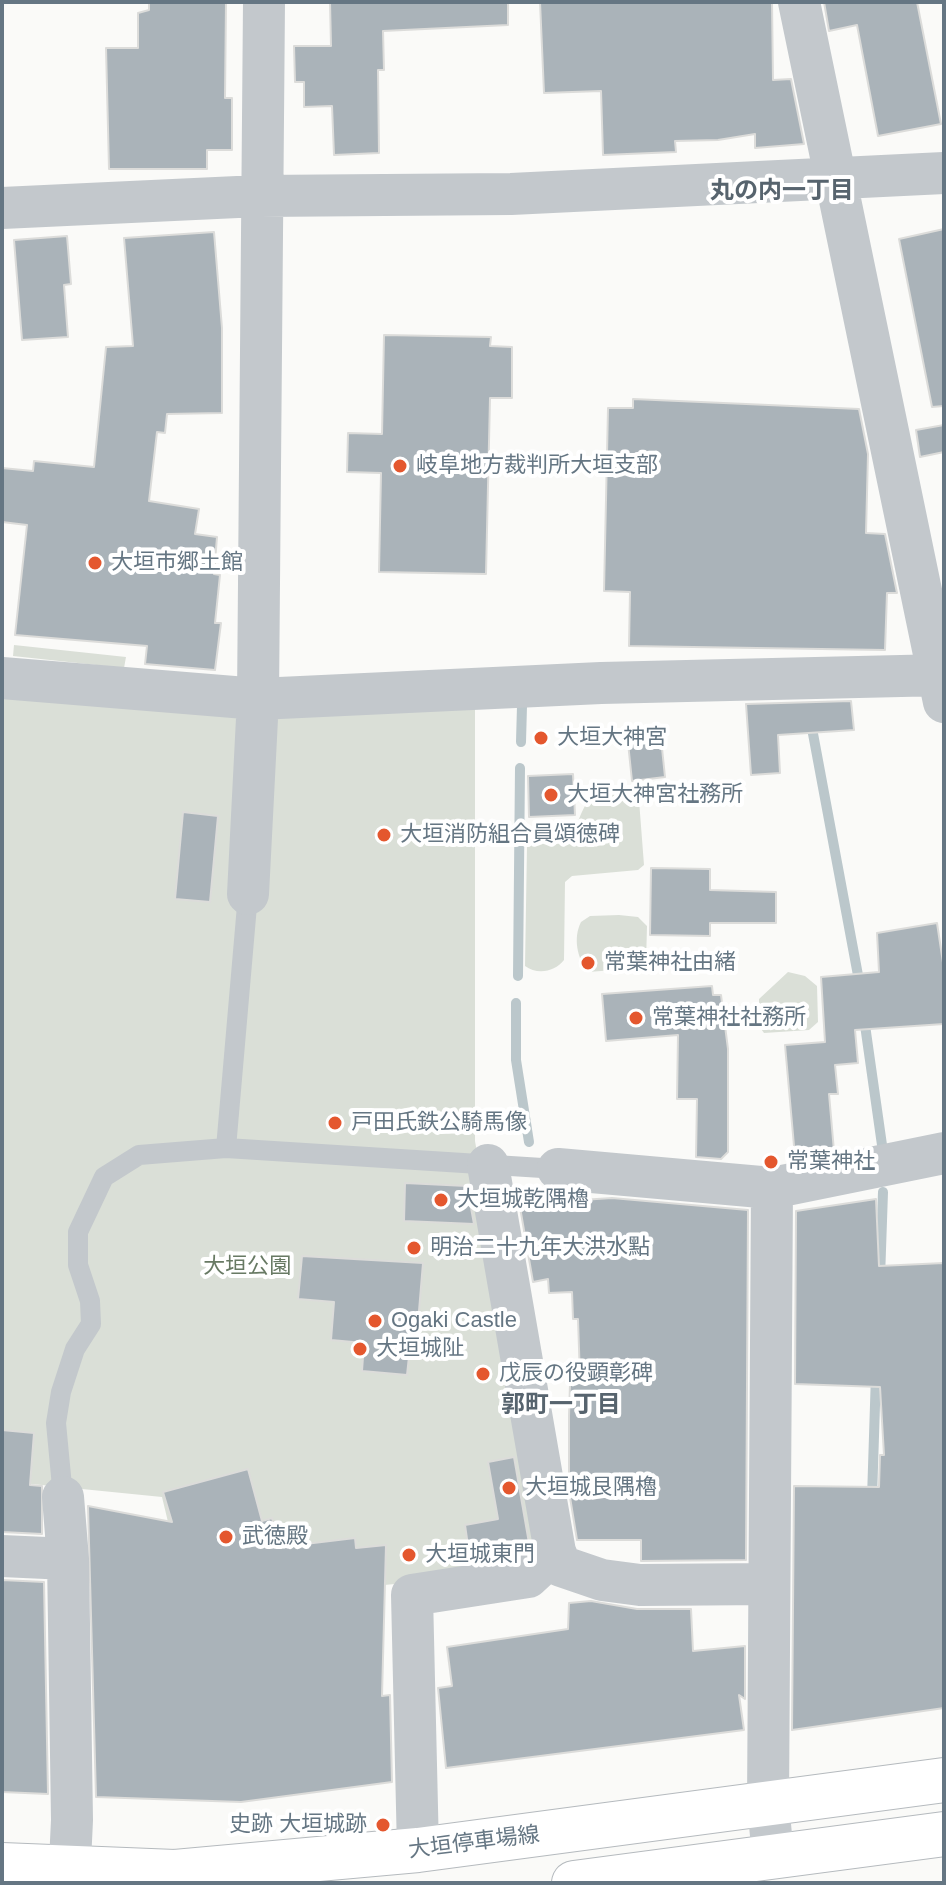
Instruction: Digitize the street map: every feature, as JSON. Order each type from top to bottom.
[{"type":"main road","name":"大垣停車場線","points":[[2,1865],[70,1875],[175,1872],[418,1850],[944,1780]]},
{"type":"main road","points":[[574,1883],[708,1874],[773,1856],[944,1834]]},
{"type":"street","points":[[248,894],[258,699],[259,196],[264,2]]},
{"type":"street","points":[[2,678],[258,699],[601,683],[942,685],[838,176],[799,2]]},
{"type":"street","points":[[2,208],[259,196],[511,194],[944,173]]},
{"type":"street","points":[[558,1169],[772,1188],[944,1153]]},
{"type":"street","points":[[488,1165],[555,1552],[561,1566],[602,1580],[640,1585],[769,1584]]},
{"type":"street","points":[[772,1188],[768,1804],[773,1856]]},
{"type":"street","points":[[63,1497],[68,1559],[70,1875]]},
{"type":"street","points":[[418,1850],[412,1595],[528,1577],[555,1552]]},
{"type":"street","points":[[2,1556],[68,1559]]},
{"type":"street","points":[[704,1813],[708,1874]]},
{"type":"lane","points":[[226,1148],[248,894]]},
{"type":"lane","points":[[63,1497],[56,1423],[61,1392],[75,1349],[91,1324],[90,1301],[78,1265],[78,1232],[104,1177],[139,1155],[226,1148],[558,1169]]},
{"type":"green space","points":[[14,645],[126,657],[124,668],[13,656]]},
{"type":"green space","name":"大垣公園","points":[[2,693],[475,707],[475,1141],[545,1544],[502,1574],[288,1594],[194,1630],[162,1497],[2,1481]]},
{"type":"green space","points":[[593,794],[632,794],[639,800],[644,865],[638,870],[572,876],[565,882],[564,960],[551,970],[530,969],[525,966],[527,846],[533,840],[570,833]]},
{"type":"green space","points":[[590,916],[638,917],[647,926],[646,963],[640,968],[588,972],[577,948],[581,922]]},
{"type":"green space","points":[[788,972],[805,976],[817,986],[818,1022],[809,1030],[764,1033],[759,1026],[759,999]]},
{"type":"building","points":[[149,2],[226,2],[225,98],[232,98],[232,150],[207,150],[207,169],[109,169],[106,48],[138,48],[138,13],[149,10]]},
{"type":"building","points":[[330,2],[508,2],[508,25],[383,31],[384,70],[378,70],[379,153],[334,155],[332,106],[304,107],[304,82],[295,82],[294,46],[331,46]]},
{"type":"building","points":[[540,2],[772,2],[773,80],[791,79],[804,144],[755,148],[755,134],[718,140],[675,141],[676,152],[603,155],[601,91],[544,93]]},
{"type":"building","points":[[824,2],[917,2],[941,124],[878,136],[857,25],[829,31]]},
{"type":"building","points":[[944,229],[944,406],[932,407],[899,239]]},
{"type":"building","points":[[214,232],[222,328],[222,413],[167,414],[165,433],[157,432],[149,501],[199,509],[195,534],[217,537],[214,574],[220,575],[215,623],[221,623],[215,670],[145,664],[147,646],[15,635],[27,525],[2,522],[2,468],[33,471],[34,461],[94,467],[106,347],[133,346],[124,238]]},
{"type":"building","points":[[67,236],[71,284],[64,285],[68,337],[22,340],[14,240]]},
{"type":"building","points":[[384,335],[491,337],[490,346],[512,347],[512,398],[490,398],[486,574],[379,572],[381,473],[347,472],[348,433],[382,434]]},
{"type":"building","points":[[633,399],[859,409],[868,454],[866,533],[885,534],[897,593],[887,593],[885,650],[629,646],[630,592],[604,591],[608,408],[633,408]]},
{"type":"building","points":[[944,425],[944,452],[920,457],[916,430]]},
{"type":"building","points":[[851,701],[854,730],[778,735],[780,773],[751,775],[746,704]]},
{"type":"building","points":[[660,729],[665,777],[632,781],[627,733]]},
{"type":"building","name":"大垣大神宮社務所","points":[[573,774],[575,815],[529,817],[528,776]]},
{"type":"building","points":[[183,812],[218,816],[210,902],[175,899]]},
{"type":"building","points":[[651,868],[710,869],[710,890],[776,892],[776,923],[710,923],[710,936],[650,935]]},
{"type":"building","points":[[937,923],[944,969],[944,1024],[855,1030],[858,1063],[835,1065],[838,1094],[829,1094],[834,1151],[795,1157],[785,1045],[825,1042],[821,977],[879,972],[877,933]]},
{"type":"building","points":[[712,986],[713,995],[721,995],[728,1049],[728,1152],[721,1159],[696,1157],[697,1099],[677,1099],[678,1035],[606,1041],[602,994]]},
{"type":"building","name":"大垣城乾隅櫓","points":[[405,1183],[467,1186],[474,1224],[404,1221]]},
{"type":"building","points":[[517,1190],[536,1190],[536,1203],[612,1198],[748,1210],[746,1560],[641,1561],[641,1540],[577,1540],[569,1491],[569,1416],[570,1384],[572,1378],[580,1378],[578,1319],[573,1319],[572,1292],[549,1293],[548,1279],[533,1282]]},
{"type":"building","points":[[876,1199],[879,1266],[944,1263],[944,1708],[792,1730],[794,1486],[879,1487],[880,1455],[884,1455],[880,1387],[795,1384],[796,1211]]},
{"type":"building","name":"Ogaki Castle","points":[[302,1256],[423,1263],[416,1347],[410,1347],[407,1375],[362,1371],[364,1343],[331,1340],[334,1302],[298,1299]]},
{"type":"building","points":[[2,1430],[34,1433],[30,1485],[42,1486],[42,1534],[2,1532]]},
{"type":"building","name":"大垣城艮隅櫓","points":[[514,1457],[529,1543],[520,1552],[470,1560],[465,1525],[498,1519],[488,1462]]},
{"type":"building","points":[[248,1469],[262,1521],[272,1518],[280,1547],[355,1538],[356,1548],[386,1545],[382,1696],[390,1695],[392,1782],[241,1802],[96,1797],[88,1506],[172,1522],[163,1492]]},
{"type":"building","points":[[2,1580],[44,1582],[48,1794],[2,1792]]},
{"type":"building","points":[[591,1601],[637,1609],[691,1609],[693,1651],[745,1646],[745,1699],[739,1695],[744,1730],[446,1768],[438,1688],[452,1686],[447,1647],[568,1629],[569,1603]]},
{"type":"waterway","points":[[521,742],[522,706]]},
{"type":"waterway","points":[[811,723],[860,986]]},
{"type":"waterway","points":[[518,976],[520,768]]},
{"type":"waterway","points":[[516,1003],[516,1060],[529,1142]]},
{"type":"waterway","points":[[864,1018],[882,1145]]},
{"type":"waterway","points":[[880,1278],[883,1192]]},
{"type":"waterway","points":[[872,1498],[876,1374]]},
{"type":"place","name":"岐阜地方裁判所大垣支部","points":[[400,466]]},
{"type":"place","name":"大垣市郷土館","points":[[95,563]]},
{"type":"place","name":"大垣大神宮","points":[[541,738]]},
{"type":"place","name":"大垣大神宮社務所","points":[[551,795]]},
{"type":"place","name":"大垣消防組合員頌徳碑","points":[[384,835]]},
{"type":"place","name":"常葉神社由緒","points":[[588,963]]},
{"type":"place","name":"常葉神社社務所","points":[[636,1018]]},
{"type":"place","name":"戸田氏鉄公騎馬像","points":[[335,1123]]},
{"type":"place","name":"常葉神社","points":[[771,1162]]},
{"type":"place","name":"大垣城乾隅櫓","points":[[441,1200]]},
{"type":"place","name":"明治二十九年大洪水點","points":[[414,1248]]},
{"type":"place","name":"Ogaki Castle","points":[[375,1321]]},
{"type":"place","name":"大垣城阯","points":[[360,1349]]},
{"type":"place","name":"戊辰の役顕彰碑","points":[[483,1374]]},
{"type":"place","name":"大垣城艮隅櫓","points":[[509,1488]]},
{"type":"place","name":"武徳殿","points":[[226,1537]]},
{"type":"place","name":"大垣城東門","points":[[409,1555]]},
{"type":"place","name":"史跡 大垣城跡","points":[[383,1825]]},
{"type":"district","name":"丸の内一丁目","points":[[782,191]]},
{"type":"district","name":"郭町一丁目","points":[[561,1405]]}]
